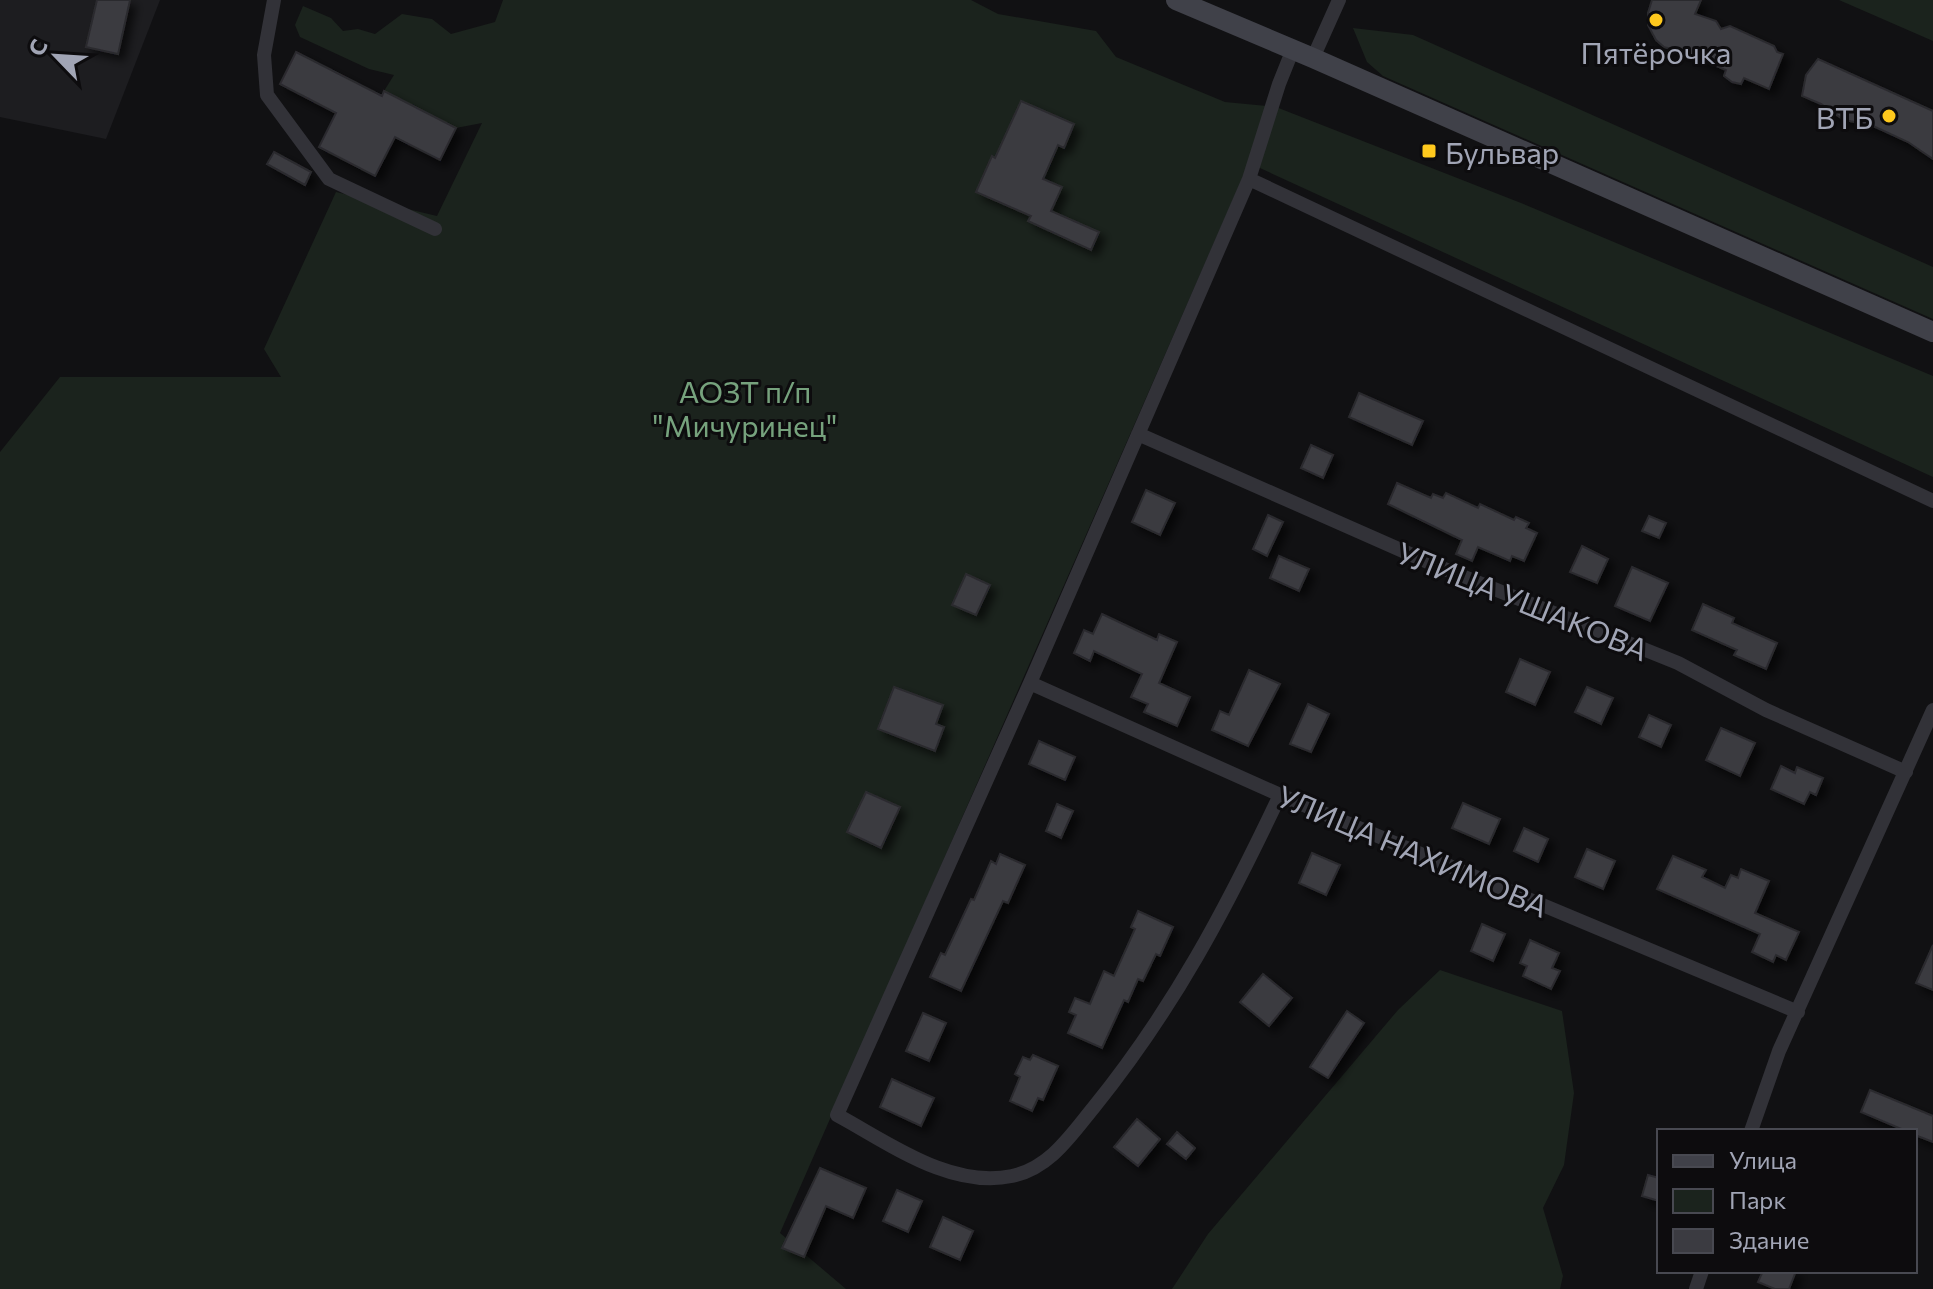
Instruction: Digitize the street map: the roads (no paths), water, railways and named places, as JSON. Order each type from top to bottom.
[{"type":"main road","points":[[1176,0],[1933,332]]},
{"type":"street","points":[[274,0],[264,55],[267,95],[329,179],[435,229]]},
{"type":"street","points":[[1313,58],[1339,0]]},
{"type":"street","points":[[1280,795],[1231,899],[1187,978],[1129,1064],[1059,1150],[1034,1168],[1011,1176],[971,1177],[925,1163],[837,1115],[1030,683],[1249,179],[1293,49]]},
{"type":"street","points":[[1249,179],[1933,501]]},
{"type":"street","name":"УЛИЦА УШАКОВА","points":[[1138,434],[1437,566],[1678,663],[1766,710],[1906,772]]},
{"type":"street","name":"УЛИЦА НАХИМОВА","points":[[1030,683],[1280,795],[1798,1012]]},
{"type":"street","points":[[1752,1129],[1779,1051],[1933,710]]},
{"type":"place","name":"Пятёрочка","points":[[1656,20]]},
{"type":"place","name":"ВТБ","points":[[1889,116]]},
{"type":"place","name":"Бульвар","points":[[1429,151]]},
{"type":"park label","name":"АОЗТ п/п \"Мичуринец\"","points":[[745,407]]}]
